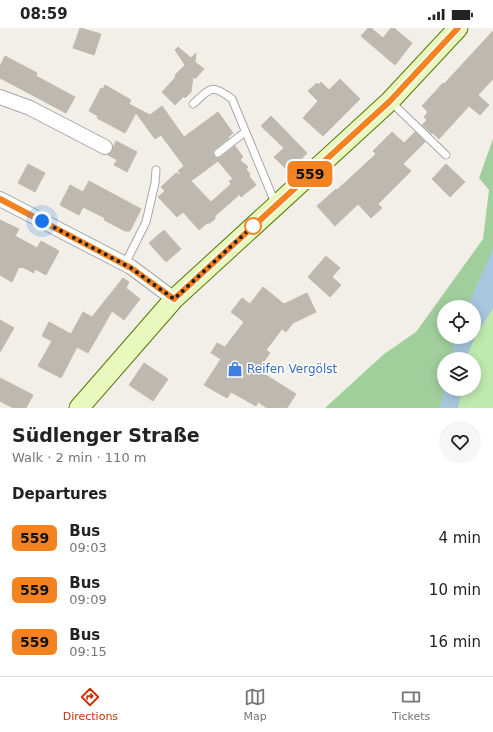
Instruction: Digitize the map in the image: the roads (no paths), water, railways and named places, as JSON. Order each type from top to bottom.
[{"type":"main road","points":[[79,408],[174,299],[390,101],[458,28]]},
{"type":"street","points":[[0,97],[30,108],[105,147]]},
{"type":"street","points":[[0,199],[125,264],[174,299]]},
{"type":"lane","points":[[193,104],[213,89],[219,89],[232,99],[276,205]]},
{"type":"lane","points":[[390,101],[446,155]]},
{"type":"lane","points":[[218,153],[245,132]]},
{"type":"lane","points":[[125,264],[146,222],[154,190],[156,170]]},
{"type":"water","points":[[493,245],[493,308],[481,327],[481,300],[470,300],[492,251]]},
{"type":"water","points":[[454,344],[472,344],[468,352],[452,352]]},
{"type":"water","points":[[443,396],[461,396],[458,408],[440,408]]},
{"type":"place","name":"Reifen Vergölst","points":[[235,369]]}]
